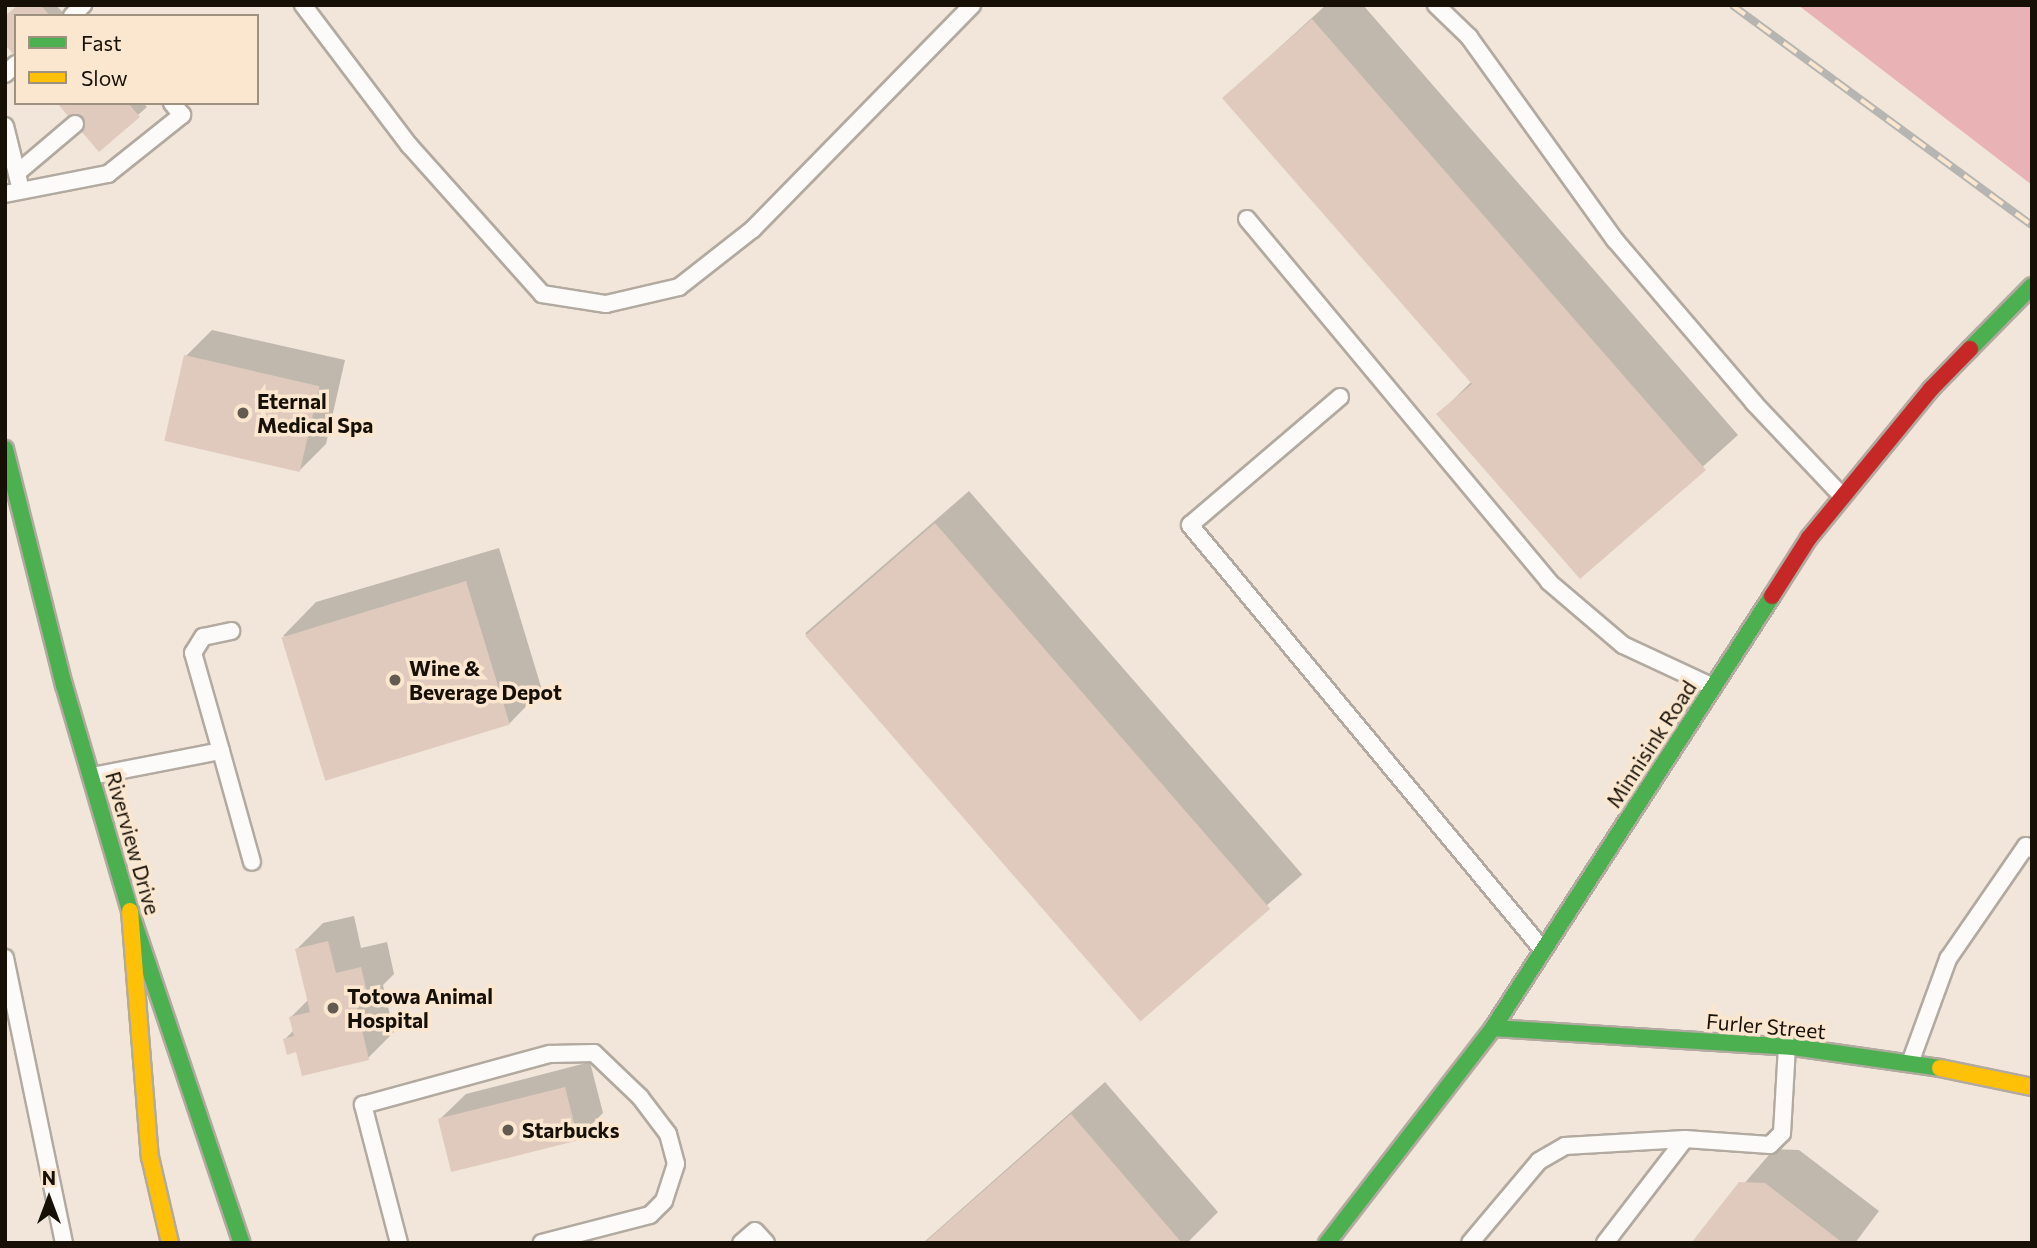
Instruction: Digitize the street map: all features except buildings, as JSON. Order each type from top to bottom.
[{"type":"main road","name":"Minnisink Road","points":[[1334,1240],[1493,1028],[1713,687],[1842,496],[1931,389],[2032,286]]},
{"type":"main road","name":"Riverview Drive","points":[[5,449],[64,685],[130,911],[242,1243]]},
{"type":"main road","points":[[130,911],[150,1157],[170,1243]]},
{"type":"main road","name":"Furler Street","points":[[1493,1028],[1787,1047],[1910,1063],[2032,1087]]},
{"type":"lane","points":[[303,5],[409,145],[542,294],[606,304],[680,287],[753,229],[972,5]]},
{"type":"lane","points":[[1436,5],[1469,37],[1615,240],[1754,403],[1842,496]]},
{"type":"lane","points":[[5,126],[17,173],[13,192],[108,174],[183,115],[174,105]]},
{"type":"lane","points":[[17,173],[75,124]]},
{"type":"lane","points":[[1247,219],[1549,582],[1623,645],[1713,687]]},
{"type":"lane","points":[[1339,397],[1191,525],[1543,950]]},
{"type":"lane","points":[[231,631],[203,637],[193,653],[252,862]]},
{"type":"lane","points":[[92,776],[221,751]]},
{"type":"lane","points":[[1910,1063],[1948,959],[2026,846],[2032,849]]},
{"type":"lane","points":[[5,958],[64,1243]]},
{"type":"lane","points":[[1470,1243],[1539,1161],[1565,1146],[1685,1139],[1770,1144],[1782,1133],[1787,1047]]},
{"type":"lane","points":[[399,1243],[363,1105],[550,1054],[594,1053],[640,1097],[668,1134],[676,1164],[664,1200],[650,1215],[542,1243]]},
{"type":"lane","points":[[1605,1243],[1685,1139]]},
{"type":"lane","points":[[741,1243],[755,1231],[765,1243]]},
{"type":"shaded area","points":[[1798,5],[2032,5],[2032,185]]},
{"type":"railway","points":[[1732,5],[2032,225]]},
{"type":"traffic: fast","points":[[1970,349],[2032,286]]},
{"type":"traffic: fast","points":[[5,449],[64,685],[130,911],[242,1243]]},
{"type":"traffic: fast","points":[[1327,1243],[1493,1028],[1772,596]]},
{"type":"traffic: fast","points":[[1493,1028],[1793,1047],[1940,1068]]},
{"type":"traffic: slow","points":[[130,911],[150,1157],[170,1243]]},
{"type":"traffic: slow","points":[[1940,1068],[2032,1087]]},
{"type":"traffic: jam","points":[[1772,596],[1809,538],[1931,389],[1970,349]]},
{"type":"place","name":"Eternal Medical Spa","points":[[243,413]]},
{"type":"place","name":"Wine & Beverage Depot","points":[[395,680]]},
{"type":"place","name":"Totowa Animal Hospital","points":[[333,1008]]},
{"type":"place","name":"Starbucks","points":[[508,1130]]}]
